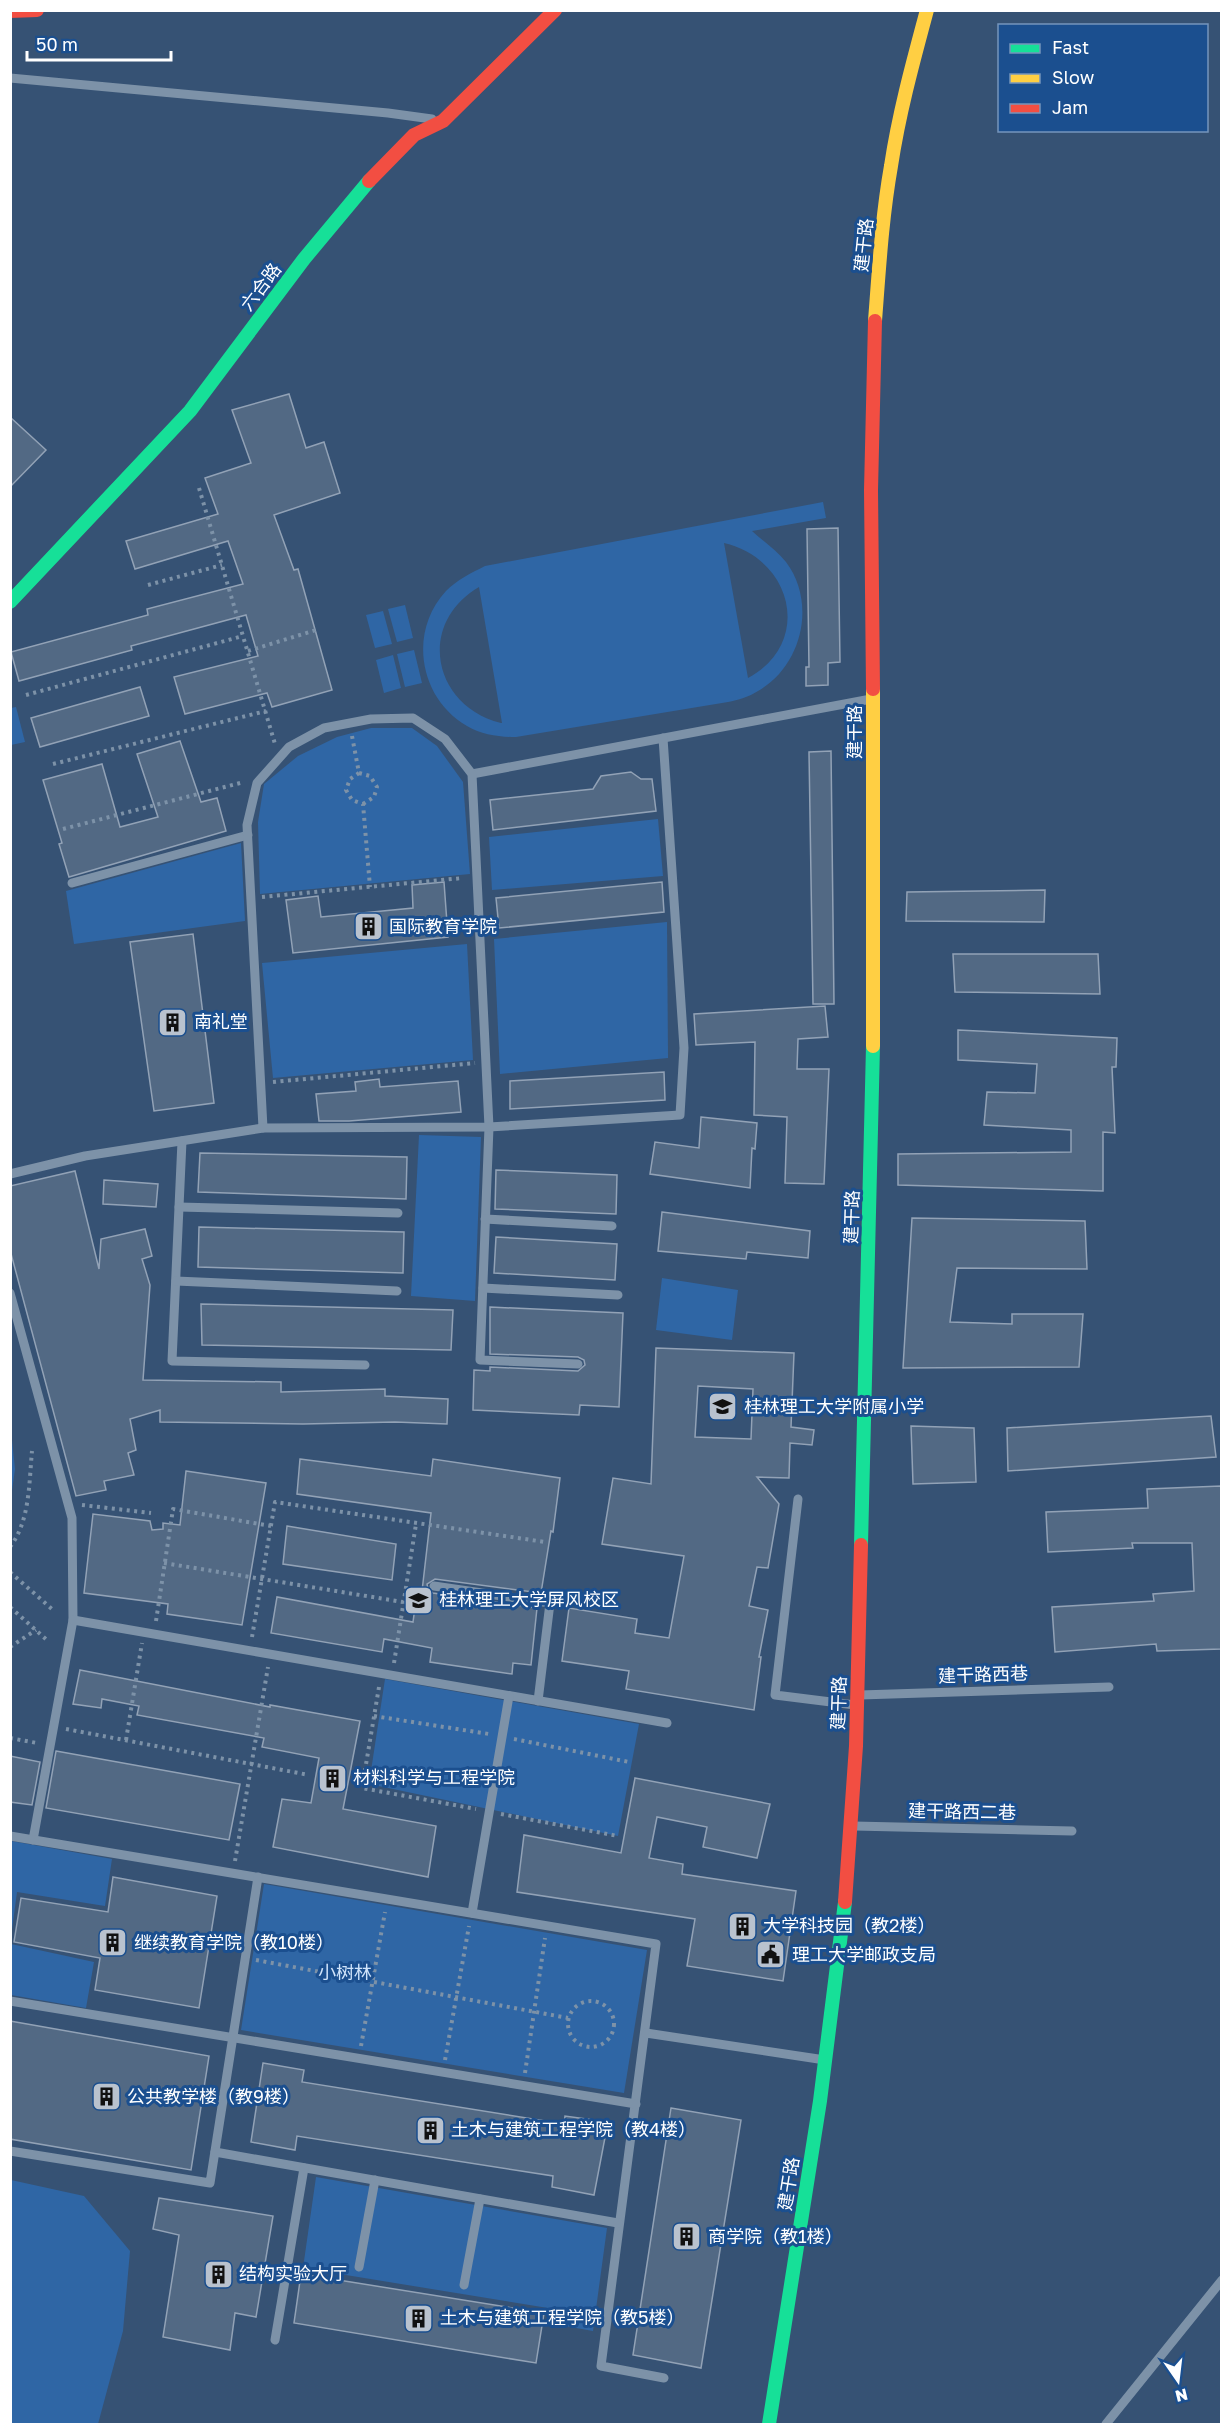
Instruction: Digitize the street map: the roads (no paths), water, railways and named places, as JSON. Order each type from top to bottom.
[{"type":"main road","points":[[10,11],[37,10]]},
{"type":"main road","name":"六合路","points":[[10,602],[190,411],[303,259],[381,167],[414,135],[443,121],[555,10]]},
{"type":"main road","name":"建干路","points":[[769,2424],[827,2060],[852,1826],[858,1700],[873,1142],[873,699],[870,457],[879,268],[899,118],[914,50],[927,10]]},
{"type":"lane","points":[[10,78],[388,113],[443,121]]},
{"type":"lane","points":[[471,774],[873,699]]},
{"type":"lane","points":[[263,1128],[247,825],[257,783],[289,747],[324,728],[370,719],[413,718],[445,739],[471,774],[489,1127],[480,1360],[578,1364]]},
{"type":"lane","points":[[10,1174],[85,1156],[263,1128],[489,1127],[680,1115],[684,1048],[663,738]]},
{"type":"lane","points":[[72,883],[248,835]]},
{"type":"lane","points":[[182,1141],[172,1361],[365,1365]]},
{"type":"lane","points":[[179,1207],[398,1213]]},
{"type":"lane","points":[[485,1219],[612,1226]]},
{"type":"lane","points":[[176,1281],[397,1291]]},
{"type":"lane","points":[[483,1288],[618,1295]]},
{"type":"lane","points":[[10,1293],[72,1518],[73,1620],[33,1840]]},
{"type":"lane","name":"建干路西巷","points":[[798,1499],[775,1695],[858,1700],[1109,1687]]},
{"type":"lane","points":[[434,1586],[550,1603],[538,1701]]},
{"type":"lane","points":[[73,1620],[667,1723]]},
{"type":"lane","points":[[472,1913],[509,1696]]},
{"type":"lane","name":"建干路西二巷","points":[[852,1826],[1072,1831]]},
{"type":"lane","points":[[10,1836],[656,1944],[601,2366],[664,2378]]},
{"type":"lane","points":[[10,2151],[210,2183],[258,1877]]},
{"type":"lane","points":[[10,2001],[636,2104]]},
{"type":"lane","points":[[646,2033],[827,2060]]},
{"type":"lane","points":[[215,2152],[618,2223]]},
{"type":"lane","points":[[275,2340],[304,2168]]},
{"type":"lane","points":[[359,2267],[375,2180]]},
{"type":"lane","points":[[464,2285],[480,2199]]},
{"type":"lane","points":[[1106,2424],[1221,2280]]},
{"type":"place","name":"国际教育学院","points":[[368,927]]},
{"type":"place","name":"南礼堂","points":[[173,1022]]},
{"type":"place","name":"桂林理工大学附属小学","points":[[723,1407]]},
{"type":"place","name":"桂林理工大学屏风校区","points":[[418,1600]]},
{"type":"place","name":"材料科学与工程学院","points":[[332,1778]]},
{"type":"place","name":"大学科技园（教2楼）","points":[[742,1926]]},
{"type":"place","name":"继续教育学院（教10楼）","points":[[113,1943]]},
{"type":"place","name":"理工大学邮政支局","points":[[771,1955]]},
{"type":"place","name":"公共教学楼（教9楼）","points":[[106,2097]]},
{"type":"place","name":"土木与建筑工程学院（教4楼）","points":[[430,2130]]},
{"type":"place","name":"商学院（教1楼）","points":[[687,2237]]},
{"type":"place","name":"结构实验大厅","points":[[218,2274]]},
{"type":"place","name":"土木与建筑工程学院（教5楼）","points":[[419,2318]]},
{"type":"park label","name":"小树林","points":[[345,1973]]}]
